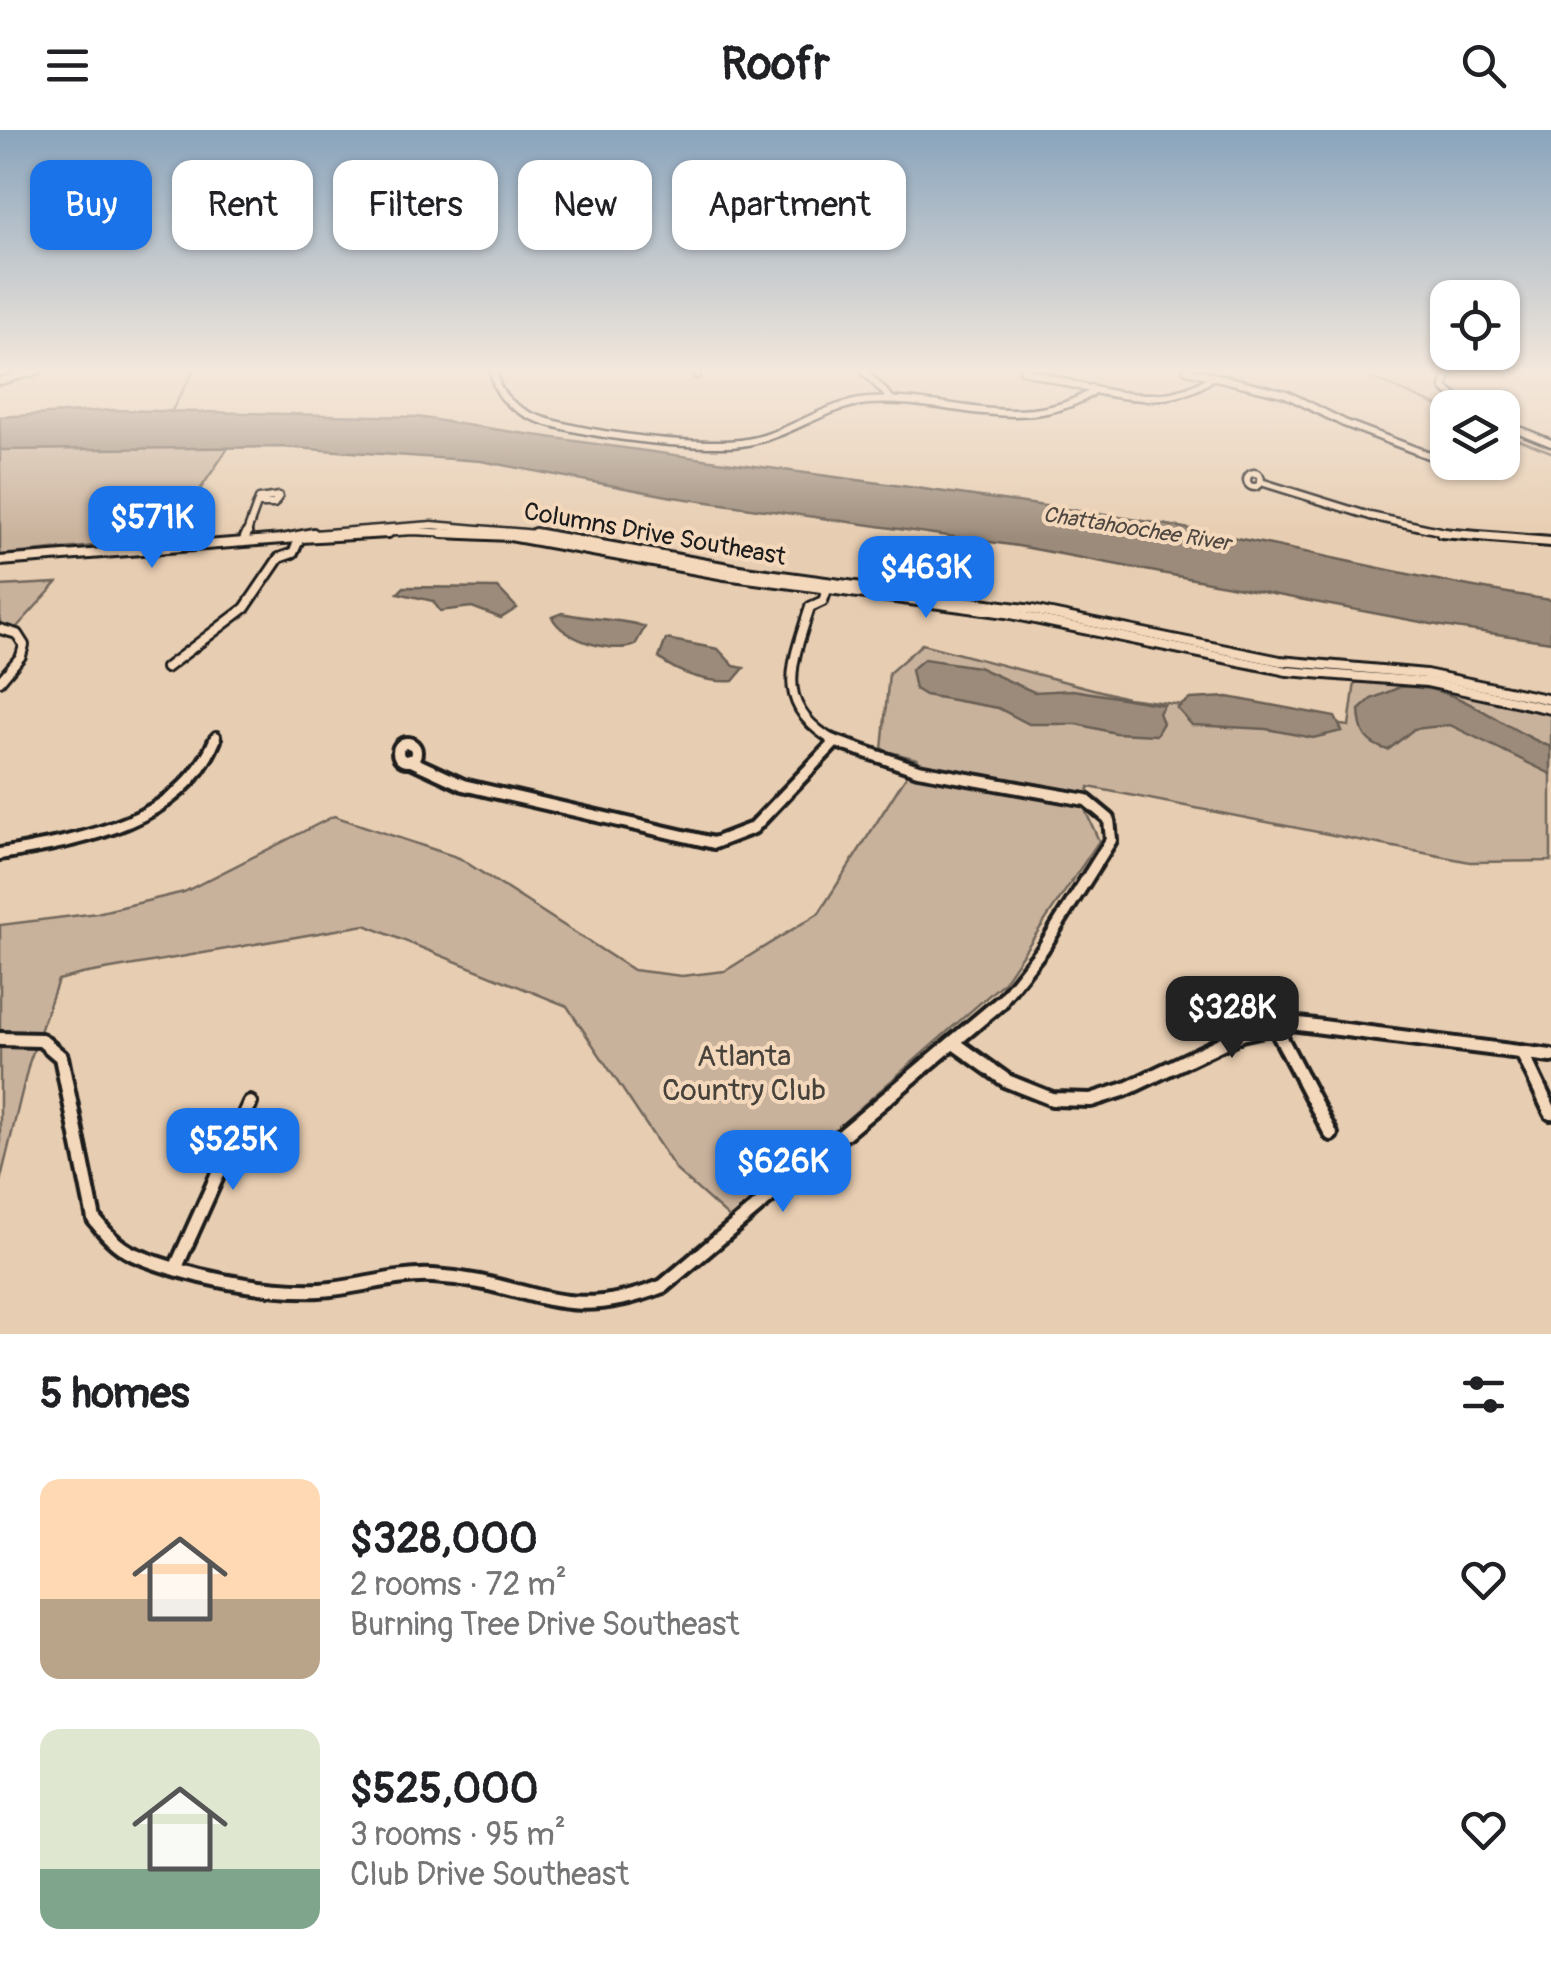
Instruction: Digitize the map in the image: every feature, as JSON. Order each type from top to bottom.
[{"type":"street","points":[[595,426],[722,444],[766,438],[792,426]]},
{"type":"street","points":[[1352,426],[1430,456]]},
{"type":"street","points":[[1520,431],[1551,444]]},
{"type":"street","points":[[1264,483],[1427,533],[1488,542],[1551,542]]},
{"type":"street","points":[[244,542],[260,504]]},
{"type":"street","name":"Columns Drive Southeast","points":[[0,561],[195,550],[374,527],[486,527],[803,582]]},
{"type":"street","name":"Columns Drive Southeast","points":[[278,539],[413,531],[488,534],[803,582],[1032,610],[1280,661],[1426,674],[1551,700]]},
{"type":"street","points":[[278,539],[271,555],[279,558],[292,553],[299,540]]},
{"type":"street","points":[[166,668],[239,616],[265,586],[279,558]]},
{"type":"street","points":[[803,582],[801,596],[810,607]]},
{"type":"street","points":[[0,1039],[50,1043],[62,1059],[86,1192],[100,1229],[131,1253],[298,1289],[430,1276],[464,1279],[570,1310],[625,1303],[675,1278],[998,1006],[1035,960],[1108,850],[1111,824],[1102,810],[1080,798],[911,768],[834,742],[806,721],[791,694],[792,672],[810,607],[823,601],[828,585]]},
{"type":"street","name":"Columns Drive Southeast","points":[[828,585],[1029,617],[1287,670],[1405,679],[1551,709]]},
{"type":"street","points":[[0,629],[17,634],[24,645],[21,656],[0,681]]},
{"type":"street","points":[[0,854],[98,836],[142,819],[171,798],[209,754],[216,736]]},
{"type":"street","points":[[409,760],[463,785],[714,843],[753,828],[834,742]]},
{"type":"street","points":[[954,1043],[1018,1087],[1063,1102],[1087,1103],[1130,1088],[1249,1031],[1274,1025],[1308,1023],[1551,1056]]},
{"type":"street","points":[[1274,1025],[1331,1134]]},
{"type":"street","points":[[1522,1052],[1551,1114]]},
{"type":"street","points":[[178,1265],[250,1103]]},
{"type":"green space","points":[[0,445],[230,445],[167,539],[0,555]]},
{"type":"green space","points":[[57,583],[16,628],[0,625],[0,586]]},
{"type":"green space","name":"Atlanta Country Club","points":[[922,644],[1127,698],[1349,726],[1355,682],[1404,683],[1551,712],[1551,861],[1470,862],[1089,787],[1086,812],[1099,841],[1003,983],[732,1220],[677,1171],[567,1006],[365,925],[82,974],[58,980],[29,1063],[0,1182],[0,925],[97,913],[184,892],[334,816],[459,858],[633,970],[682,976],[725,971],[819,913],[917,759],[882,750],[889,673]]},
{"type":"water","name":"Chattahoochee River","points":[[0,426],[477,426],[1150,522],[1551,600],[1551,642],[1442,626],[1018,546],[673,497],[481,461],[280,447],[0,450]]},
{"type":"water","points":[[404,587],[498,588],[517,608],[501,618],[472,607],[440,611],[433,601],[398,593]]},
{"type":"water","points":[[562,613],[645,627],[635,645],[601,646],[566,632],[552,617]]},
{"type":"water","points":[[666,639],[718,649],[734,666],[744,668],[733,681],[684,673],[659,658]]},
{"type":"water","points":[[924,659],[978,667],[1034,692],[1073,690],[1164,705],[1159,713],[1163,723],[1156,735],[1115,733],[1077,724],[1029,724],[998,708],[925,695],[915,689],[911,670]]},
{"type":"water","points":[[1400,687],[1422,688],[1461,699],[1551,747],[1551,774],[1450,725],[1414,729],[1388,750],[1374,744],[1363,731],[1359,710],[1371,699]]},
{"type":"water","points":[[1228,697],[1335,717],[1342,731],[1313,738],[1266,729],[1192,725],[1177,708],[1190,699]]},
{"type":"waterway","points":[[1520,440],[1551,452]]}]
